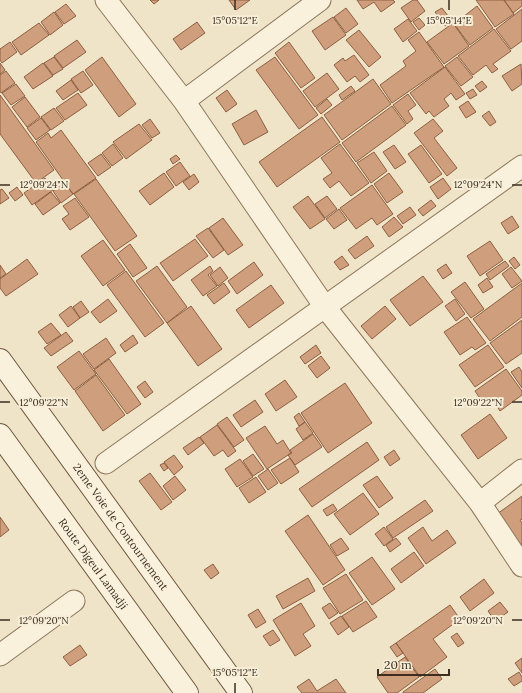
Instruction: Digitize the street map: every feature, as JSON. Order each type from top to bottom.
[{"type":"main road","name":"2eme Voie de Contournement","points":[[0,360],[241,693]]},
{"type":"main road","name":"Route Digeul Lamadji","points":[[0,435],[187,693]]},
{"type":"street","points":[[106,0],[184,101],[325,307],[480,503],[522,566]]},
{"type":"street","points":[[184,101],[320,0]]},
{"type":"street","points":[[106,463],[522,166]]},
{"type":"street","points":[[480,503],[522,470]]},
{"type":"street","points":[[0,655],[74,601]]},
{"type":"building","points":[[150,0],[159,0],[154,4]]},
{"type":"building","points":[[229,0],[250,0],[236,10]]},
{"type":"building","points":[[357,0],[393,0],[395,2],[381,12],[374,2],[363,9]]},
{"type":"building","points":[[413,0],[417,0],[425,11],[411,22],[401,8]]},
{"type":"building","points":[[476,0],[504,0],[514,14],[495,27]]},
{"type":"building","points":[[504,0],[522,0],[522,6],[513,13]]},
{"type":"building","points":[[66,4],[76,16],[64,24],[55,12]]},
{"type":"building","points":[[477,6],[493,28],[470,45],[454,24]]},
{"type":"building","points":[[346,8],[358,24],[346,33],[334,17]]},
{"type":"building","points":[[442,8],[452,21],[445,26],[435,12]]},
{"type":"building","points":[[522,9],[522,41],[511,49],[496,29]]},
{"type":"building","points":[[54,12],[63,25],[50,35],[41,22]]},
{"type":"building","points":[[333,17],[346,35],[325,50],[312,31]]},
{"type":"building","points":[[419,18],[425,25],[419,30],[413,22]]},
{"type":"building","points":[[408,19],[417,31],[403,42],[394,29]]},
{"type":"building","points":[[197,22],[205,33],[181,50],[173,39]]},
{"type":"building","points":[[39,23],[49,35],[21,55],[12,42]]},
{"type":"building","points":[[453,23],[469,46],[444,64],[427,42]]},
{"type":"building","points":[[494,29],[511,51],[493,64],[498,69],[492,73],[486,65],[473,75],[458,56]]},
{"type":"building","points":[[359,30],[381,57],[369,67],[346,40]]},
{"type":"building","points":[[419,32],[444,67],[392,103],[380,85],[406,66],[403,61],[416,51],[408,40]]},
{"type":"building","points":[[77,40],[86,52],[63,68],[54,56]]},
{"type":"building","points":[[10,42],[17,52],[2,63],[0,60],[0,49]]},
{"type":"building","points":[[289,42],[315,78],[301,88],[275,53]]},
{"type":"building","points":[[354,55],[369,75],[360,82],[355,76],[347,82],[334,65],[343,58],[345,61]]},
{"type":"building","points":[[54,57],[63,69],[53,75],[44,63]]},
{"type":"building","points":[[102,57],[136,104],[119,117],[85,70]]},
{"type":"building","points":[[275,57],[318,115],[299,129],[256,70]]},
{"type":"building","points":[[457,57],[473,77],[461,86],[445,66]]},
{"type":"building","points":[[0,63],[5,70],[0,74]]},
{"type":"building","points":[[43,63],[53,76],[33,89],[24,77]]},
{"type":"building","points":[[521,64],[522,84],[512,91],[502,76]]},
{"type":"building","points":[[445,67],[465,94],[456,100],[451,93],[444,99],[449,106],[434,117],[429,111],[426,114],[410,93]]},
{"type":"building","points":[[6,71],[15,83],[1,93],[0,75]]},
{"type":"building","points":[[83,71],[93,85],[81,93],[71,79]]},
{"type":"building","points":[[327,73],[339,89],[315,107],[303,91]]},
{"type":"building","points":[[373,79],[391,104],[342,140],[324,115]]},
{"type":"building","points":[[71,80],[78,90],[63,100],[56,91]]},
{"type":"building","points":[[482,81],[487,87],[480,92],[475,86]]},
{"type":"building","points":[[16,84],[25,96],[11,105],[2,93]]},
{"type":"building","points":[[351,86],[355,91],[342,100],[339,95]]},
{"type":"building","points":[[473,89],[477,95],[470,99],[466,93]]},
{"type":"building","points":[[227,90],[237,104],[226,112],[216,98]]},
{"type":"building","points":[[78,93],[87,105],[65,120],[56,108]]},
{"type":"building","points":[[408,94],[416,105],[408,111],[413,119],[407,124],[393,105]]},
{"type":"building","points":[[0,95],[54,170],[36,183],[0,134]]},
{"type":"building","points":[[25,97],[40,117],[27,127],[12,107]]},
{"type":"building","points":[[327,99],[332,105],[321,114],[316,108]]},
{"type":"building","points":[[468,101],[476,112],[466,118],[459,107]]},
{"type":"building","points":[[392,106],[406,125],[356,162],[342,143]]},
{"type":"building","points":[[54,108],[64,121],[51,130],[41,117]]},
{"type":"building","points":[[256,110],[268,132],[244,145],[232,124]]},
{"type":"building","points":[[489,111],[496,122],[490,126],[482,116]]},
{"type":"building","points":[[322,117],[340,142],[277,187],[259,162]]},
{"type":"building","points":[[41,118],[50,130],[36,140],[27,128]]},
{"type":"building","points":[[150,119],[160,133],[152,138],[142,125]]},
{"type":"building","points":[[433,119],[443,131],[434,138],[457,168],[447,176],[414,133]]},
{"type":"building","points":[[139,124],[152,140],[126,159],[113,142]]},
{"type":"building","points":[[61,130],[96,178],[73,194],[36,142],[48,133],[51,138]]},
{"type":"building","points":[[113,144],[123,158],[112,166],[102,153]]},
{"type":"building","points":[[340,144],[369,183],[351,196],[339,181],[330,188],[323,179],[332,173],[321,158]]},
{"type":"building","points":[[394,145],[406,162],[395,169],[383,152]]},
{"type":"building","points":[[421,145],[442,174],[429,183],[408,154]]},
{"type":"building","points":[[374,152],[387,171],[371,183],[357,163]]},
{"type":"building","points":[[101,154],[111,167],[98,176],[88,163]]},
{"type":"building","points":[[176,155],[180,159],[173,164],[170,159]]},
{"type":"building","points":[[180,162],[190,176],[176,186],[166,172]]},
{"type":"building","points":[[164,173],[174,187],[150,205],[139,191]]},
{"type":"building","points":[[389,173],[403,192],[387,203],[374,184]]},
{"type":"building","points":[[194,174],[199,182],[189,190],[183,182]]},
{"type":"building","points":[[45,178],[53,190],[32,205],[24,193]]},
{"type":"building","points":[[443,178],[451,189],[438,199],[430,187]]},
{"type":"building","points":[[96,179],[137,236],[115,251],[74,194]]},
{"type":"building","points":[[64,183],[73,194],[61,203],[53,191]]},
{"type":"building","points":[[372,185],[393,214],[377,225],[372,218],[356,229],[340,208]]},
{"type":"building","points":[[17,187],[23,195],[15,201],[9,193]]},
{"type":"building","points":[[2,189],[9,198],[0,204],[0,190]]},
{"type":"building","points":[[51,192],[60,203],[43,215],[35,204]]},
{"type":"building","points":[[308,196],[325,219],[310,229],[293,207]]},
{"type":"building","points":[[327,196],[337,209],[325,218],[315,204]]},
{"type":"building","points":[[75,198],[89,217],[70,230],[62,219],[69,214],[63,206]]},
{"type":"building","points":[[431,200],[436,206],[423,216],[418,210]]},
{"type":"building","points":[[410,207],[416,215],[403,224],[397,216]]},
{"type":"building","points":[[339,209],[347,220],[334,229],[326,219]]},
{"type":"building","points":[[512,216],[519,227],[508,234],[501,223]]},
{"type":"building","points":[[394,217],[403,227],[389,237],[382,227]]},
{"type":"building","points":[[223,218],[243,245],[228,255],[209,228]]},
{"type":"building","points":[[208,228],[224,250],[213,258],[196,236]]},
{"type":"building","points":[[367,236],[374,246],[355,259],[348,250]]},
{"type":"building","points":[[195,239],[208,256],[173,281],[160,263]]},
{"type":"building","points":[[103,240],[125,270],[103,286],[81,256]]},
{"type":"building","points":[[490,241],[503,260],[480,276],[467,256]]},
{"type":"building","points":[[130,244],[147,268],[133,277],[117,254]]},
{"type":"building","points":[[342,256],[349,265],[340,270],[334,262]]},
{"type":"building","points":[[514,257],[520,265],[515,269],[509,261]]},
{"type":"building","points":[[27,259],[38,274],[6,296],[0,288],[0,279]]},
{"type":"building","points":[[505,261],[509,266],[490,280],[486,274]]},
{"type":"building","points":[[254,262],[263,275],[237,294],[228,281]]},
{"type":"building","points":[[446,264],[452,273],[443,279],[437,270]]},
{"type":"building","points":[[0,265],[6,274],[0,278]]},
{"type":"building","points":[[157,266],[187,307],[167,323],[136,281]]},
{"type":"building","points":[[210,266],[213,271],[208,275],[217,286],[203,296],[191,280]]},
{"type":"building","points":[[220,267],[228,278],[218,286],[210,275]]},
{"type":"building","points":[[511,267],[522,281],[512,288],[502,274]]},
{"type":"building","points":[[126,271],[164,323],[145,337],[107,285]]},
{"type":"building","points":[[423,276],[443,302],[410,326],[390,300]]},
{"type":"building","points":[[487,278],[493,287],[483,293],[478,285]]},
{"type":"building","points":[[465,282],[484,309],[471,318],[451,292]]},
{"type":"building","points":[[224,283],[230,292],[214,304],[207,295]]},
{"type":"building","points":[[522,283],[522,317],[490,341],[473,319]]},
{"type":"building","points":[[271,285],[284,303],[249,328],[236,310]]},
{"type":"building","points":[[108,299],[117,311],[100,323],[91,312]]},
{"type":"building","points":[[455,299],[465,314],[456,321],[445,306]]},
{"type":"building","points":[[81,301],[89,312],[80,318],[73,307]]},
{"type":"building","points":[[71,306],[80,318],[68,327],[59,315]]},
{"type":"building","points":[[191,306],[222,349],[198,366],[167,323]]},
{"type":"building","points":[[385,306],[396,319],[372,339],[361,326]]},
{"type":"building","points":[[467,317],[486,343],[475,350],[472,347],[460,355],[444,332]]},
{"type":"building","points":[[522,320],[522,353],[506,364],[490,343]]},
{"type":"building","points":[[51,323],[61,335],[47,344],[38,332]]},
{"type":"building","points":[[66,332],[73,341],[51,356],[44,348]]},
{"type":"building","points":[[133,335],[138,343],[125,352],[120,345]]},
{"type":"building","points":[[106,338],[116,353],[94,369],[83,354]]},
{"type":"building","points":[[316,345],[321,353],[305,364],[300,357]]},
{"type":"building","points":[[488,345],[504,367],[475,387],[459,365]]},
{"type":"building","points":[[79,351],[96,374],[74,390],[57,367]]},
{"type":"building","points":[[321,356],[330,368],[317,378],[308,366]]},
{"type":"building","points":[[109,359],[141,404],[127,414],[94,370]]},
{"type":"building","points":[[519,367],[522,372],[522,388],[511,372]]},
{"type":"building","points":[[506,369],[522,391],[522,395],[500,411],[493,400],[485,406],[475,391]]},
{"type":"building","points":[[96,375],[125,415],[103,431],[75,391]]},
{"type":"building","points":[[285,380],[297,397],[276,411],[265,394]]},
{"type":"building","points":[[145,381],[153,392],[145,398],[137,387]]},
{"type":"building","points":[[345,383],[372,423],[328,453],[301,413]]},
{"type":"building","points":[[255,400],[263,412],[241,427],[233,415]]},
{"type":"building","points":[[299,413],[305,422],[299,426],[294,417]]},
{"type":"building","points":[[490,414],[507,438],[478,459],[461,435]]},
{"type":"building","points":[[227,417],[244,440],[234,447],[217,424]]},
{"type":"building","points":[[305,422],[313,433],[303,440],[296,429]]},
{"type":"building","points":[[217,425],[236,451],[228,457],[223,450],[214,456],[200,437]]},
{"type":"building","points":[[265,426],[277,444],[283,440],[291,453],[267,469],[246,438]]},
{"type":"building","points":[[313,434],[322,447],[295,465],[288,455],[292,453],[290,450]]},
{"type":"building","points":[[199,437],[204,443],[188,455],[183,448]]},
{"type":"building","points":[[367,442],[379,460],[312,507],[299,489]]},
{"type":"building","points":[[394,450],[400,459],[390,466],[384,457]]},
{"type":"building","points":[[253,454],[264,469],[253,476],[243,461]]},
{"type":"building","points":[[174,455],[183,467],[174,475],[164,462]]},
{"type":"building","points":[[290,458],[299,472],[281,484],[271,470]]},
{"type":"building","points":[[240,459],[253,477],[237,487],[225,469]]},
{"type":"building","points":[[164,463],[168,468],[164,471],[160,465]]},
{"type":"building","points":[[268,469],[278,483],[268,490],[258,476]]},
{"type":"building","points":[[150,473],[172,502],[161,510],[139,481]]},
{"type":"building","points":[[175,476],[186,490],[173,500],[163,486]]},
{"type":"building","points":[[377,476],[393,498],[379,508],[363,485]]},
{"type":"building","points":[[256,477],[266,492],[249,503],[239,488]]},
{"type":"building","points":[[363,493],[379,514],[350,535],[334,514]]},
{"type":"building","points":[[522,496],[522,519],[520,520],[522,523],[522,547],[497,514]]},
{"type":"building","points":[[425,500],[433,511],[393,538],[386,527]]},
{"type":"building","points":[[333,504],[337,510],[327,516],[323,510]]},
{"type":"building","points":[[308,515],[345,570],[323,585],[285,531]]},
{"type":"building","points":[[0,517],[9,530],[0,537]]},
{"type":"building","points":[[384,527],[393,539],[384,546],[375,534]]},
{"type":"building","points":[[423,527],[432,541],[447,530],[456,543],[426,564],[408,538]]},
{"type":"building","points":[[341,538],[349,549],[337,556],[330,545]]},
{"type":"building","points":[[396,538],[401,544],[390,552],[386,545]]},
{"type":"building","points":[[414,552],[424,566],[401,583],[391,569]]},
{"type":"building","points":[[372,557],[395,589],[372,605],[349,573]]},
{"type":"building","points":[[213,564],[219,573],[211,579],[204,570]]},
{"type":"building","points":[[346,574],[363,600],[340,614],[323,588]]},
{"type":"building","points":[[308,578],[315,591],[283,609],[276,596]]},
{"type":"building","points":[[484,579],[494,593],[470,611],[460,597]]},
{"type":"building","points":[[366,601],[377,617],[353,632],[342,616]]},
{"type":"building","points":[[500,602],[508,612],[495,621],[488,611]]},
{"type":"building","points":[[301,603],[315,626],[303,634],[311,646],[295,656],[273,620]]},
{"type":"building","points":[[330,603],[338,613],[329,619],[322,608]]},
{"type":"building","points":[[450,605],[460,619],[433,639],[447,657],[420,677],[396,643]]},
{"type":"building","points":[[258,609],[266,622],[256,628],[248,615]]},
{"type":"building","points":[[341,616],[349,627],[338,635],[330,623]]},
{"type":"building","points":[[273,630],[280,640],[270,646],[263,636]]},
{"type":"building","points":[[457,633],[464,643],[458,647],[451,637]]},
{"type":"building","points":[[396,643],[403,653],[397,657],[390,647]]},
{"type":"building","points":[[80,645],[87,655],[70,666],[63,657]]},
{"type":"building","points":[[405,657],[419,677],[397,693],[388,693],[377,677]]},
{"type":"building","points":[[522,658],[522,673],[515,663]]},
{"type":"building","points":[[435,669],[442,679],[423,693],[403,693],[403,692]]},
{"type":"building","points":[[519,672],[522,677],[522,681],[514,686],[508,679]]},
{"type":"building","points":[[309,679],[317,691],[336,679],[346,693],[302,693],[297,687]]}]
